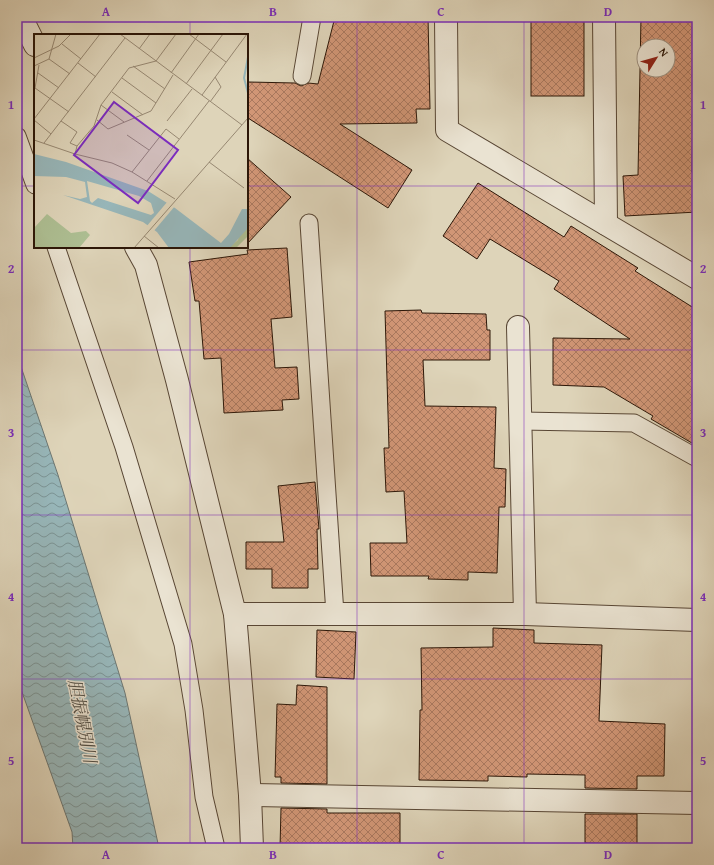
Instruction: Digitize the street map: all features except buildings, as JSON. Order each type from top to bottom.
[{"type":"street","points":[[21,17],[34,43]]},
{"type":"street","points":[[446,17],[447,130],[697,278]]},
{"type":"street","points":[[604,17],[606,224]]},
{"type":"street","points":[[137,248],[146,265],[235,614],[250,795],[252,848]]},
{"type":"street","points":[[518,326],[525,614]]},
{"type":"street","points":[[235,614],[525,614],[697,620]]},
{"type":"street","points":[[250,795],[697,803]]},
{"type":"lane","points":[[302,76],[312,17]]},
{"type":"lane","points":[[17,136],[34,182]]},
{"type":"lane","points":[[309,223],[335,614]]},
{"type":"lane","points":[[56,248],[124,447],[183,644],[194,710],[204,797],[216,848]]},
{"type":"lane","points":[[521,421],[634,423],[697,458]]},
{"type":"water","name":"胆振幌別川","points":[[17,355],[58,475],[125,693],[159,848],[73,848],[72,832],[17,678]]}]
